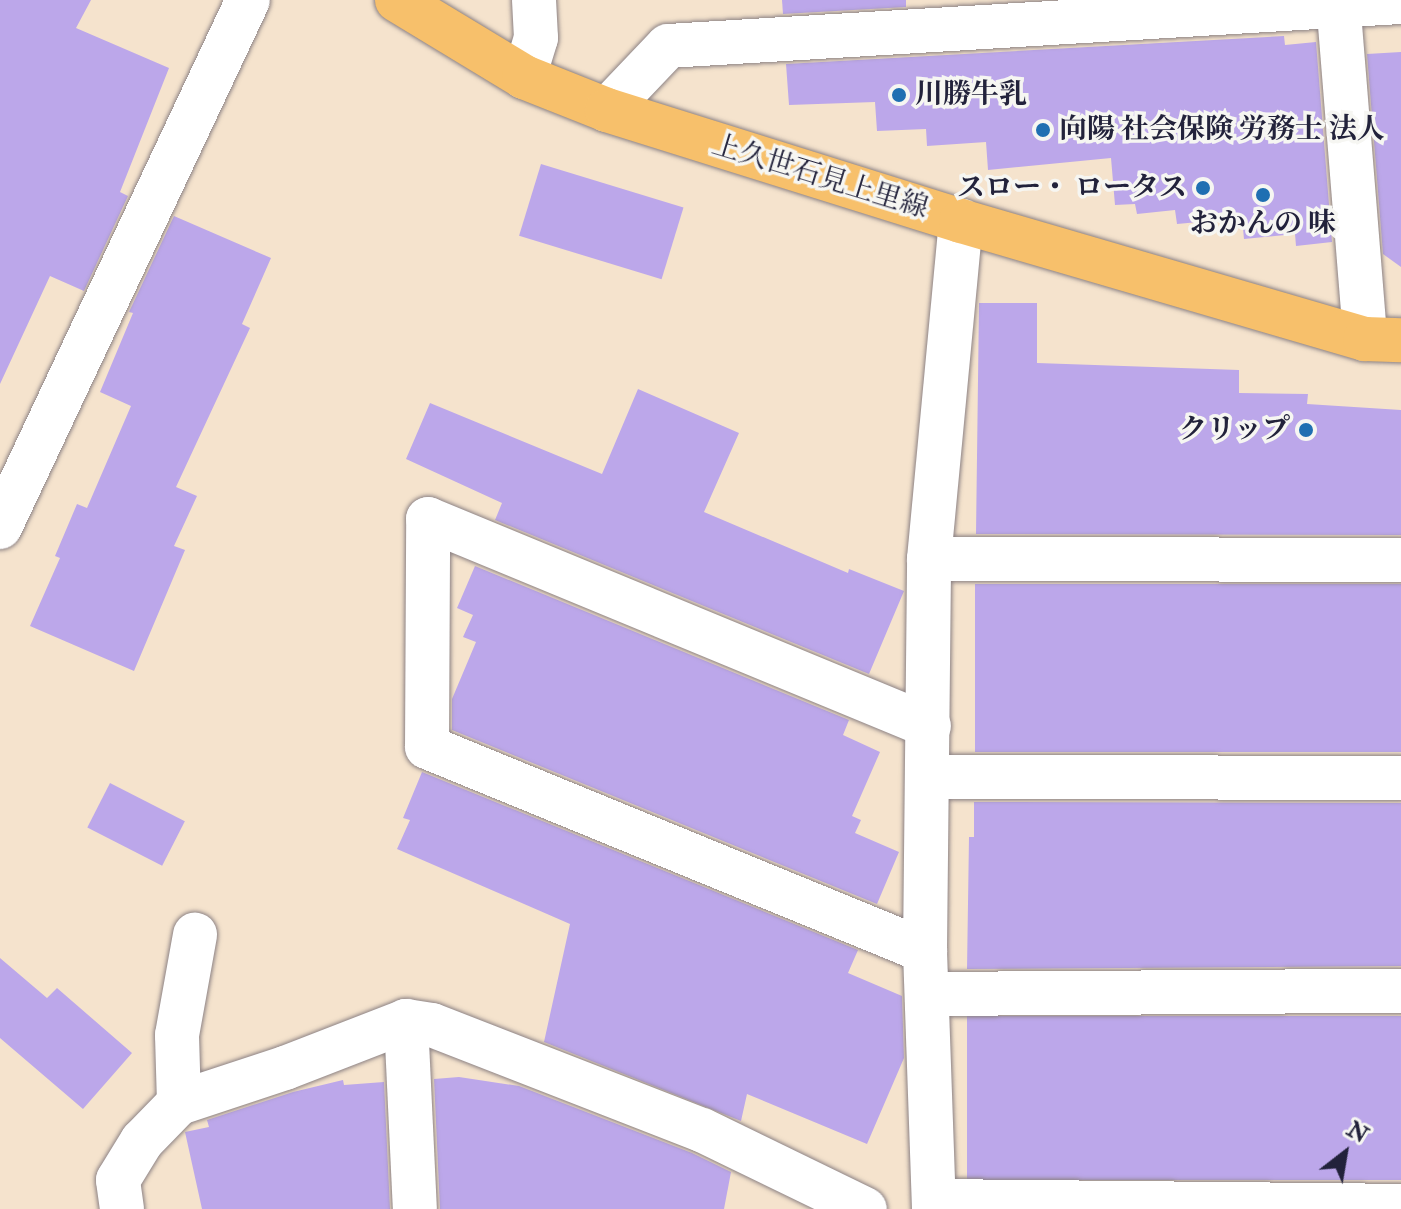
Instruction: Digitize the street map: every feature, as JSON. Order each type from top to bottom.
[{"type":"main road","name":"上久世石見上里線","points":[[397,0],[524,77],[607,110],[961,221],[1383,339]]},
{"type":"street","points":[[0,527],[248,0]]},
{"type":"street","points":[[524,77],[536,38],[534,0]]},
{"type":"street","points":[[607,110],[668,46],[1401,2]]},
{"type":"street","points":[[1338,4],[1383,339]]},
{"type":"street","points":[[961,221],[929,559],[925,951],[934,1205],[1401,1206]]},
{"type":"street","points":[[925,951],[427,747],[428,519],[929,726]]},
{"type":"street","points":[[929,559],[1401,560]]},
{"type":"street","points":[[929,777],[1401,778]]},
{"type":"street","points":[[179,1103],[177,1035],[195,935]]},
{"type":"street","points":[[928,994],[1401,991]]},
{"type":"street","points":[[406,1021],[415,1209]]},
{"type":"street","points":[[122,1209],[118,1180],[142,1141],[179,1103],[285,1068],[406,1021],[432,1025],[702,1130],[865,1209]]},
{"type":"building","points":[[0,0],[91,0],[76,28],[169,68],[120,192],[128,196],[84,291],[50,276],[0,384]]},
{"type":"building","points":[[782,0],[906,0],[906,7],[783,14]]},
{"type":"building","points":[[1284,36],[1285,45],[1316,42],[1332,242],[1296,246],[1295,234],[1244,239],[1242,218],[1177,224],[1175,210],[1137,214],[1135,204],[1115,205],[1111,158],[988,170],[986,142],[927,146],[926,129],[877,131],[875,102],[789,105],[786,64]]},
{"type":"building","points":[[1401,52],[1401,267],[1383,254],[1367,54]]},
{"type":"building","points":[[541,164],[683,208],[662,279],[519,236]]},
{"type":"building","points":[[174,216],[271,258],[242,324],[250,328],[176,487],[197,496],[174,546],[185,550],[134,671],[30,626],[60,558],[55,556],[77,504],[87,508],[131,406],[100,392],[133,313],[129,312]]},
{"type":"building","points":[[979,303],[1037,303],[1037,363],[1239,370],[1239,393],[1308,394],[1307,404],[1401,410],[1401,535],[976,534]]},
{"type":"building","points":[[638,389],[739,433],[704,512],[848,573],[849,569],[904,591],[869,674],[495,520],[502,503],[406,459],[430,403],[602,474]]},
{"type":"building","points":[[475,566],[849,720],[843,735],[880,752],[852,816],[861,820],[855,833],[899,852],[877,904],[452,730],[452,699],[476,642],[463,637],[473,615],[457,608]]},
{"type":"building","points":[[975,584],[1401,584],[1401,752],[975,752]]},
{"type":"building","points":[[422,772],[858,950],[848,973],[902,996],[904,1058],[867,1144],[747,1094],[741,1121],[544,1042],[570,924],[397,849],[410,820],[403,818]]},
{"type":"building","points":[[110,783],[185,821],[162,866],[87,828]]},
{"type":"building","points":[[974,802],[1401,803],[1401,966],[967,969],[969,837],[974,837]]},
{"type":"building","points":[[0,958],[47,998],[57,988],[132,1053],[83,1109],[0,1038]]},
{"type":"building","points":[[967,1016],[1401,1016],[1401,1180],[967,1180]]},
{"type":"building","points":[[459,1077],[519,1086],[692,1153],[731,1172],[724,1209],[440,1209],[434,1079]]},
{"type":"building","points":[[343,1080],[344,1085],[384,1082],[390,1209],[202,1209],[185,1132],[209,1127],[207,1120],[293,1092]]},
{"type":"place","name":"川勝牛乳","points":[[899,95]]},
{"type":"place","name":"向陽 社会保険 労務士 法人","points":[[1043,130]]},
{"type":"place","name":"スロー・ ロータス","points":[[1203,188]]},
{"type":"place","name":"おかんの 味","points":[[1263,195]]},
{"type":"place","name":"クリップ","points":[[1306,430]]}]
